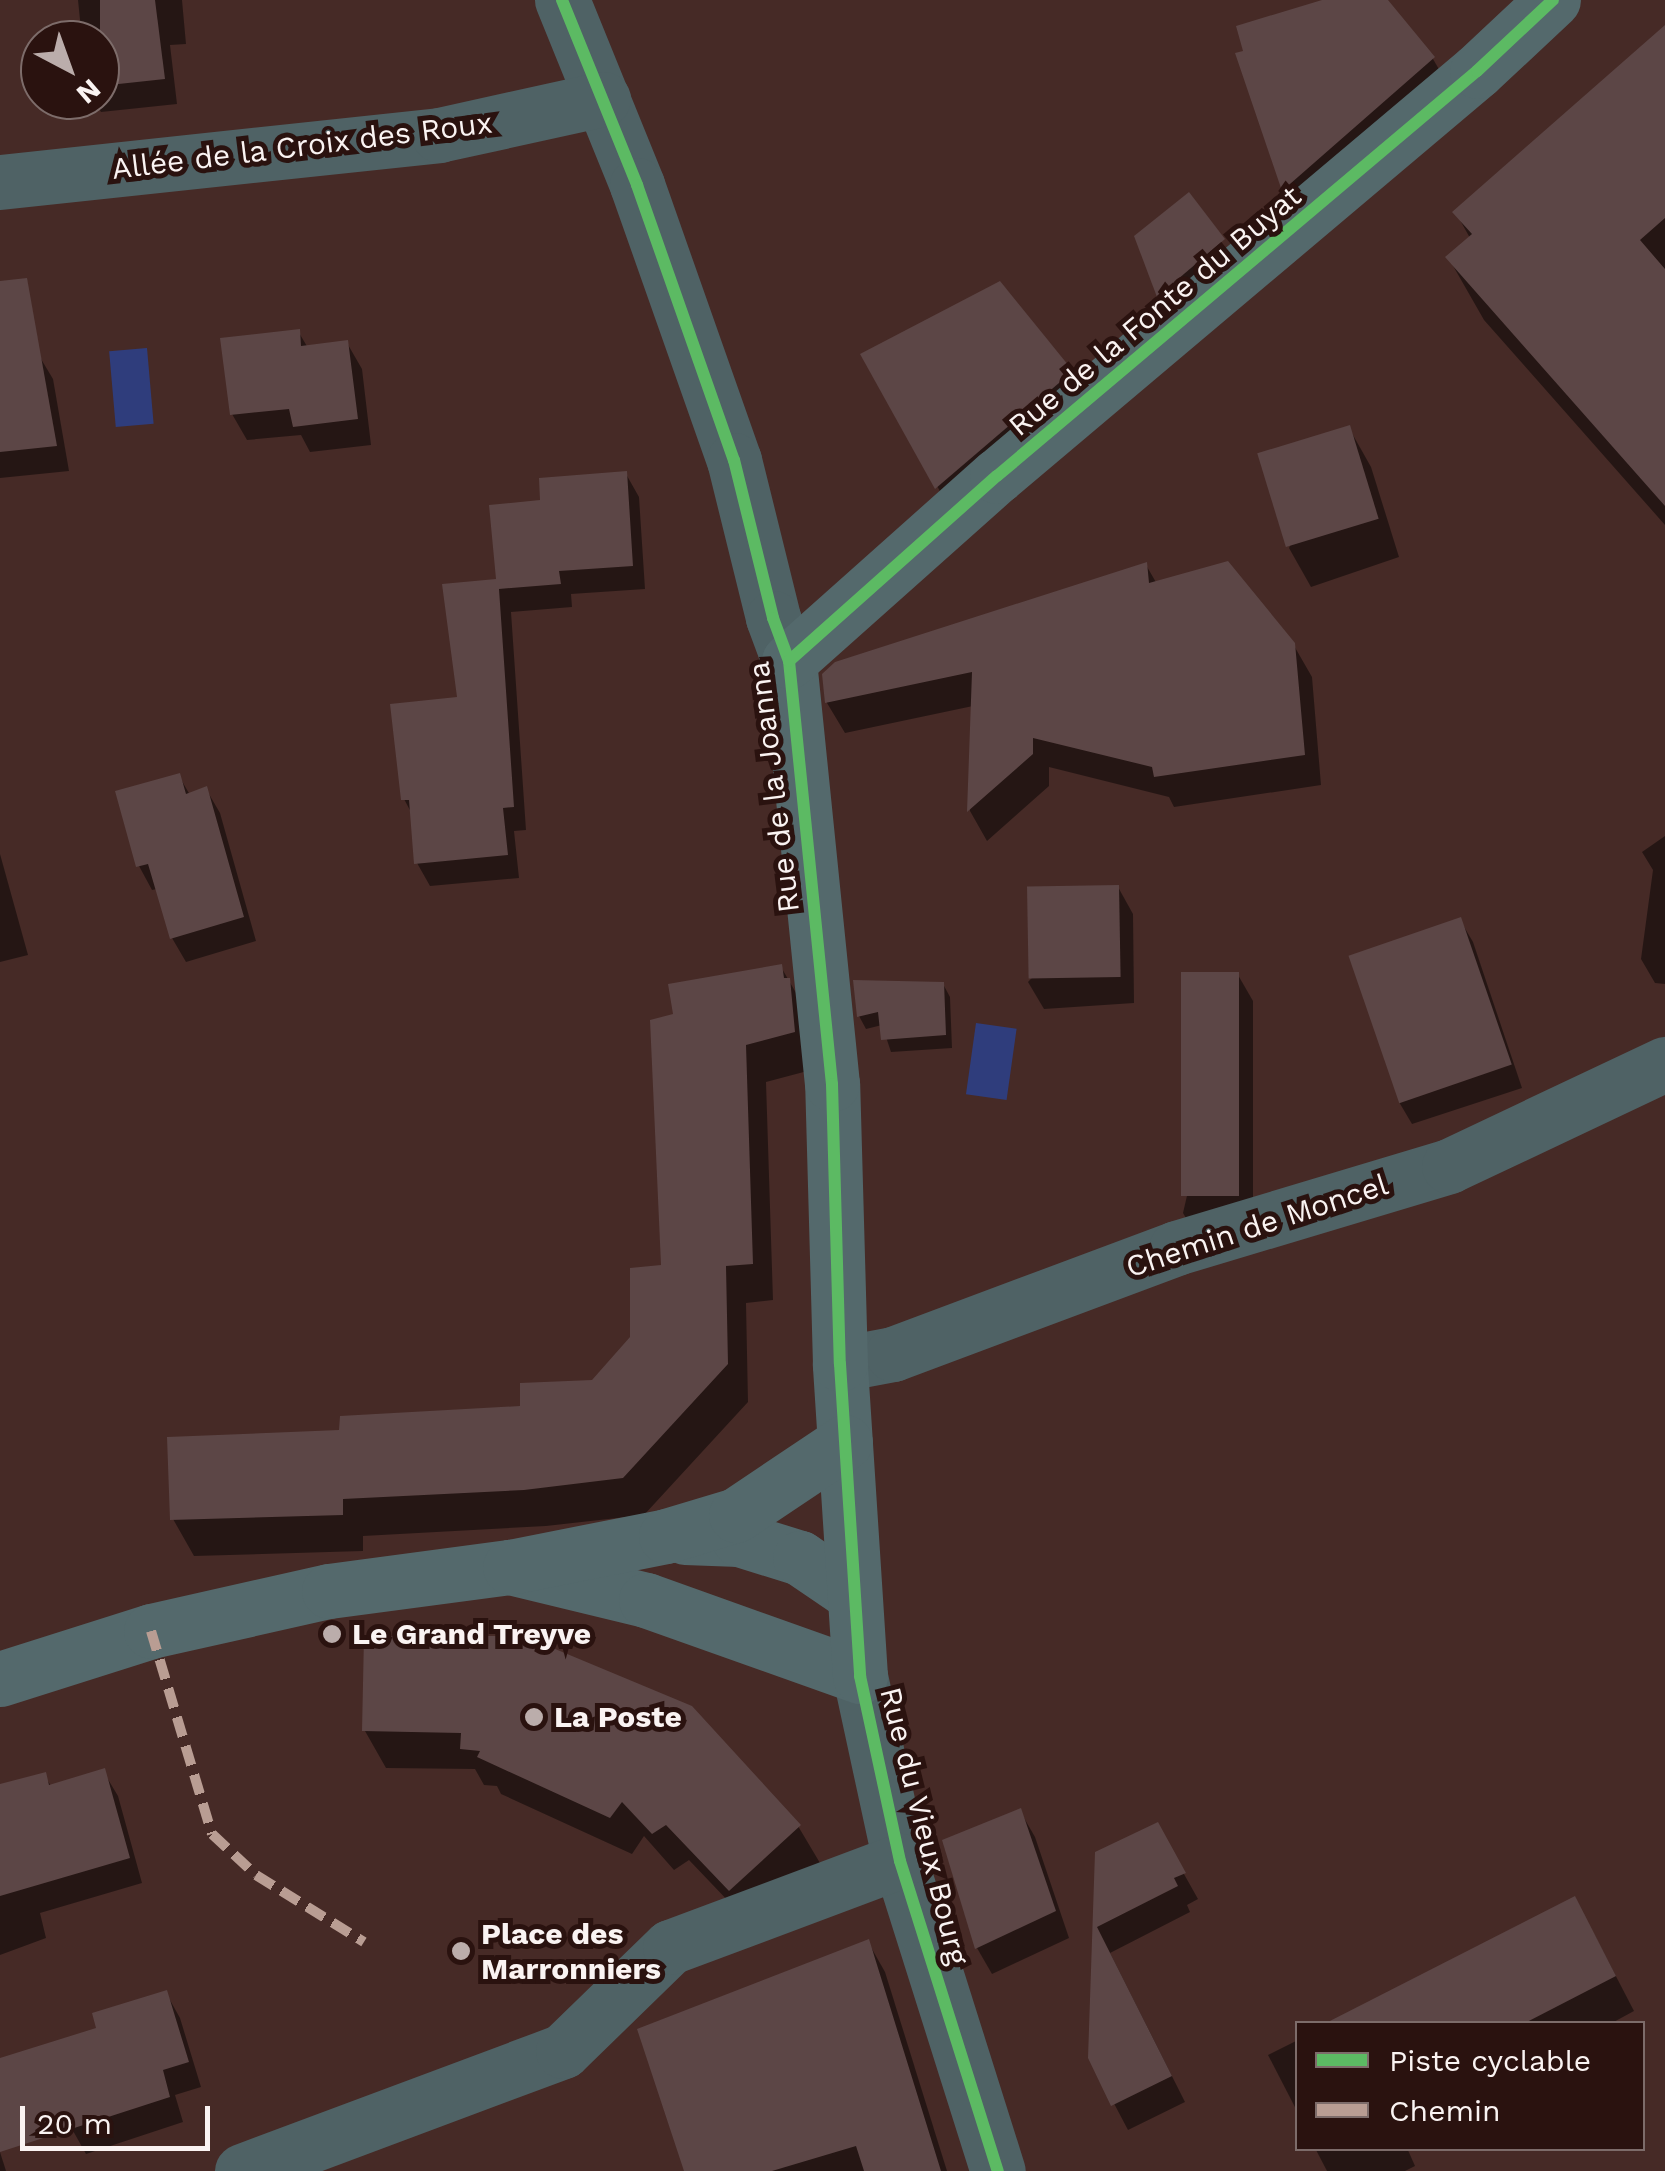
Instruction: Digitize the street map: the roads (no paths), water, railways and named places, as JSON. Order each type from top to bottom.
[{"type":"street","name":"Rue de la Joanna","points":[[562,0],[603,99],[734,460],[772,618],[789,661],[832,1084],[840,1364]]},
{"type":"street","name":"Rue de la Fonte du Buyat","points":[[789,661],[997,476],[1477,72],[1553,0]]},
{"type":"street","name":"Allée de la Croix des Roux","points":[[0,182],[439,134],[603,99]]},
{"type":"street","name":"Chemin de Moncel","points":[[840,1364],[893,1354],[1176,1248],[1449,1166],[1665,1064]]},
{"type":"street","name":"Rue du Vieux Bourg","points":[[840,1364],[860,1676],[900,1861],[998,2171]]},
{"type":"street","points":[[0,1679],[169,1626],[329,1591],[510,1566],[666,1536],[736,1515],[845,1442]]},
{"type":"street","points":[[666,1536],[739,1539],[800,1558],[853,1594]]},
{"type":"street","points":[[510,1566],[646,1600],[860,1676]]},
{"type":"street","points":[[242,2171],[563,2052],[670,1947],[900,1861]]},
{"type":"water","points":[[147,348],[154,424],[116,427],[109,351]]},
{"type":"water","points":[[976,1023],[1017,1029],[1007,1100],[966,1094]]},
{"type":"place","name":"Le Grand Treyve","points":[[332,1634]]},
{"type":"place","name":"La Poste","points":[[534,1717]]},
{"type":"place","name":"Place des Marronniers","points":[[461,1951]]}]
